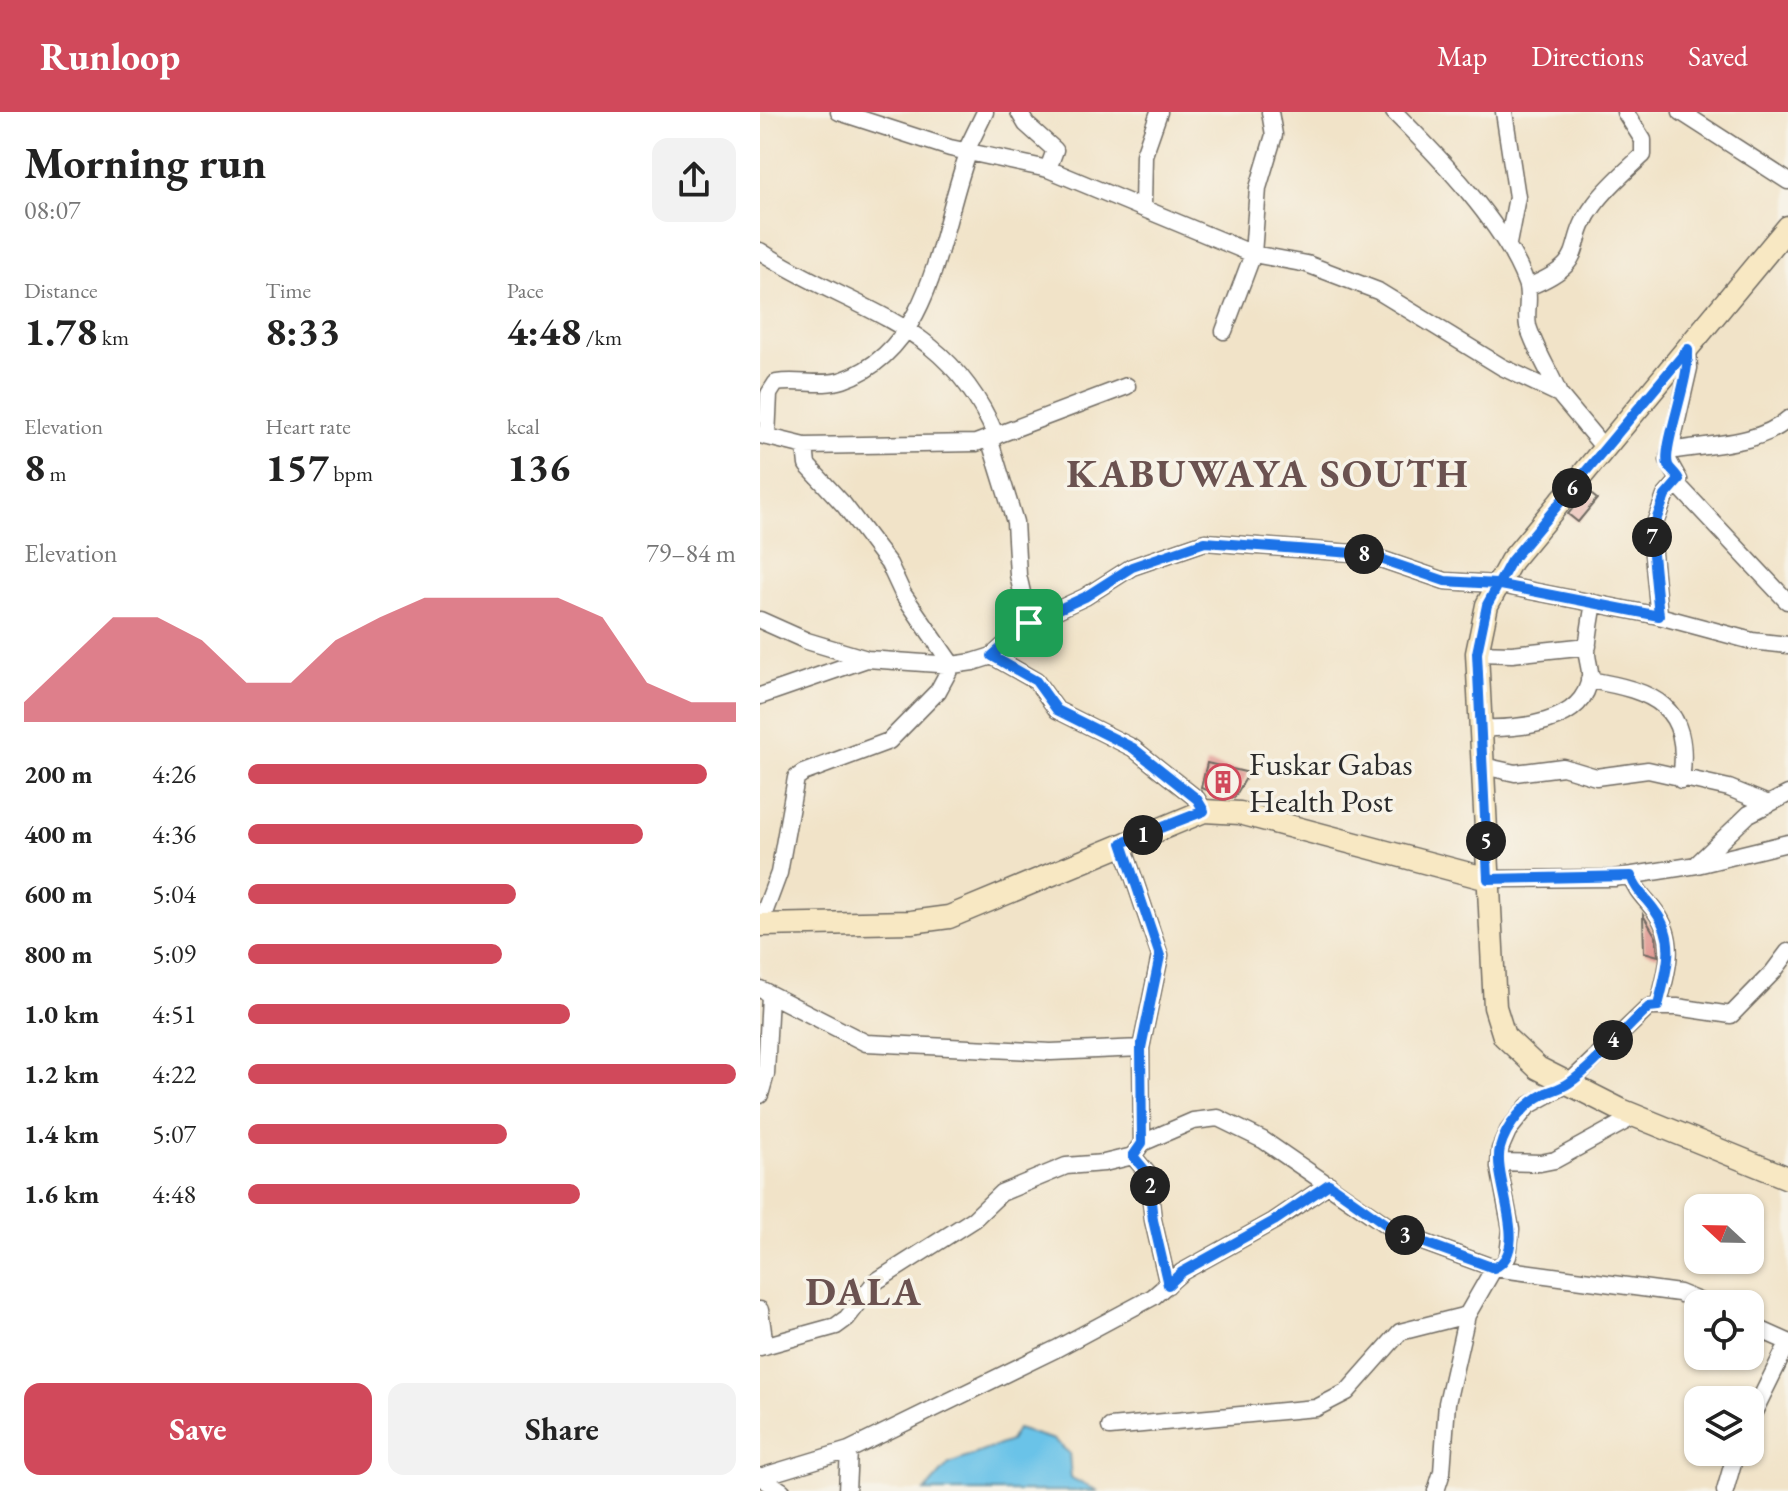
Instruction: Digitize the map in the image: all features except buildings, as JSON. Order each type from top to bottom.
[{"type":"main road","points":[[1788,227],[1511,561],[1496,584],[1484,614],[1477,653],[1495,1007],[1499,1025],[1523,1057],[1568,1084],[1635,1116],[1788,1178]]},
{"type":"main road","points":[[760,925],[911,922],[949,917],[1204,811],[1240,813],[1488,879]]},
{"type":"street","points":[[839,112],[967,151],[1048,169],[1253,254],[1307,264],[1378,291],[1502,367],[1559,394]]},
{"type":"street","points":[[985,112],[967,151],[927,290],[892,352],[841,381],[776,383],[769,394],[763,436],[805,446],[947,446],[993,437],[1127,386]]},
{"type":"street","points":[[1019,112],[1026,124],[1055,150],[1048,169]]},
{"type":"street","points":[[1143,207],[1144,155],[1159,112]]},
{"type":"street","points":[[1224,331],[1253,254],[1258,188],[1274,135],[1270,112]]},
{"type":"street","points":[[1394,112],[1427,145],[1508,244],[1528,287],[1529,328],[1559,394],[1604,448]]},
{"type":"street","points":[[1504,112],[1517,197],[1508,244]]},
{"type":"street","points":[[1528,287],[1558,274],[1568,265],[1595,203],[1643,155],[1643,140],[1625,112]]},
{"type":"street","points":[[1681,112],[1788,181]]},
{"type":"street","points":[[760,251],[793,273],[918,335],[967,380],[993,437],[1015,522],[1018,575],[1029,623]]},
{"type":"street","points":[[1659,616],[1651,534],[1665,496],[1679,478],[1668,464],[1673,423],[1689,368],[1688,349]]},
{"type":"street","points":[[1670,451],[1767,433],[1788,419]]},
{"type":"street","points":[[805,446],[807,465],[844,505],[889,564],[903,594],[952,665]]},
{"type":"street","points":[[1677,484],[1787,601]]},
{"type":"street","points":[[760,620],[807,641],[867,659],[952,665],[992,656],[1029,623],[1085,597],[1132,567],[1205,542],[1366,554],[1445,581],[1496,584],[1659,616],[1752,641],[1788,645]]},
{"type":"street","points":[[1481,728],[1514,729],[1558,716],[1576,702],[1589,680],[1588,646],[1594,603]]},
{"type":"street","points":[[1477,653],[1512,654],[1588,646]]},
{"type":"street","points":[[992,656],[1036,681],[1057,710],[1133,748],[1197,799],[1204,811]]},
{"type":"street","points":[[760,696],[867,659]]},
{"type":"street","points":[[760,925],[779,873],[796,778],[889,741],[938,691],[952,665]]},
{"type":"street","points":[[1589,680],[1645,692],[1672,711],[1684,746],[1681,780]]},
{"type":"street","points":[[1483,766],[1515,773],[1563,767],[1596,777],[1648,770],[1681,780],[1729,788],[1766,803]]},
{"type":"street","points":[[1697,865],[1720,840],[1766,803],[1788,794]]},
{"type":"street","points":[[1122,843],[1160,956],[1141,1048],[1137,1150],[1148,1174],[1153,1220],[1168,1285]]},
{"type":"street","points":[[1488,879],[1631,876],[1697,865],[1788,843]]},
{"type":"street","points":[[1631,876],[1635,890],[1665,924],[1670,947],[1658,1006]]},
{"type":"street","points":[[1436,1491],[1447,1403],[1467,1315],[1494,1268],[1508,1256],[1511,1229],[1500,1149],[1516,1119],[1543,1095],[1568,1084],[1649,1007],[1731,1015],[1788,952]]},
{"type":"street","points":[[760,1095],[765,992],[866,1043],[1051,1052],[1141,1048]]},
{"type":"street","points":[[1500,1162],[1540,1163],[1555,1160],[1635,1116]]},
{"type":"street","points":[[760,1310],[763,1346],[836,1326],[847,1318],[875,1282],[974,1219],[1001,1193],[1066,1166],[1104,1163],[1137,1150],[1177,1126],[1218,1118],[1263,1140],[1398,1233],[1494,1268],[1684,1295]]},
{"type":"street","points":[[760,1477],[849,1450],[1056,1349],[1153,1297],[1182,1272],[1274,1221],[1329,1184]]},
{"type":"street","points":[[1110,1427],[1316,1408],[1347,1392],[1400,1332],[1467,1315]]},
{"type":"street","points":[[1764,1332],[1788,1343],[1764,1392]]},
{"type":"street","points":[[847,1491],[849,1450]]},
{"type":"street","points":[[1725,1491],[1732,1466]]},
{"type":"street","points":[[760,1477],[782,1491]]},
{"type":"water","points":[[1017,1429],[1054,1440],[1069,1453],[1071,1478],[1098,1491],[925,1491],[949,1464],[1010,1441]]},
{"type":"place","name":"Fuskar Gabas Health Post","points":[[1223,782]]},
{"type":"district","name":"KABUWAYA SOUTH","points":[[1268,473]]},
{"type":"district","name":"DALA","points":[[864,1291]]},
{"type":"route","points":[[1029,623],[992,656],[1036,681],[1057,710],[1133,748],[1164,770],[1197,799],[1204,811],[1122,843],[1160,956],[1141,1048],[1142,1143],[1133,1156],[1148,1174],[1153,1220],[1168,1285],[1182,1272],[1207,1261],[1274,1221],[1329,1184],[1398,1233],[1494,1268],[1503,1264],[1508,1256],[1511,1229],[1499,1167],[1500,1149],[1508,1131],[1528,1106],[1543,1095],[1568,1084],[1649,1007],[1658,1006],[1670,947],[1665,924],[1635,890],[1631,876],[1488,879],[1477,653],[1482,623],[1496,584],[1511,561],[1688,349],[1689,368],[1673,423],[1668,460],[1679,480],[1665,496],[1651,534],[1659,616],[1496,584],[1445,581],[1366,554],[1205,542],[1132,567],[1085,597],[1029,623]]}]
